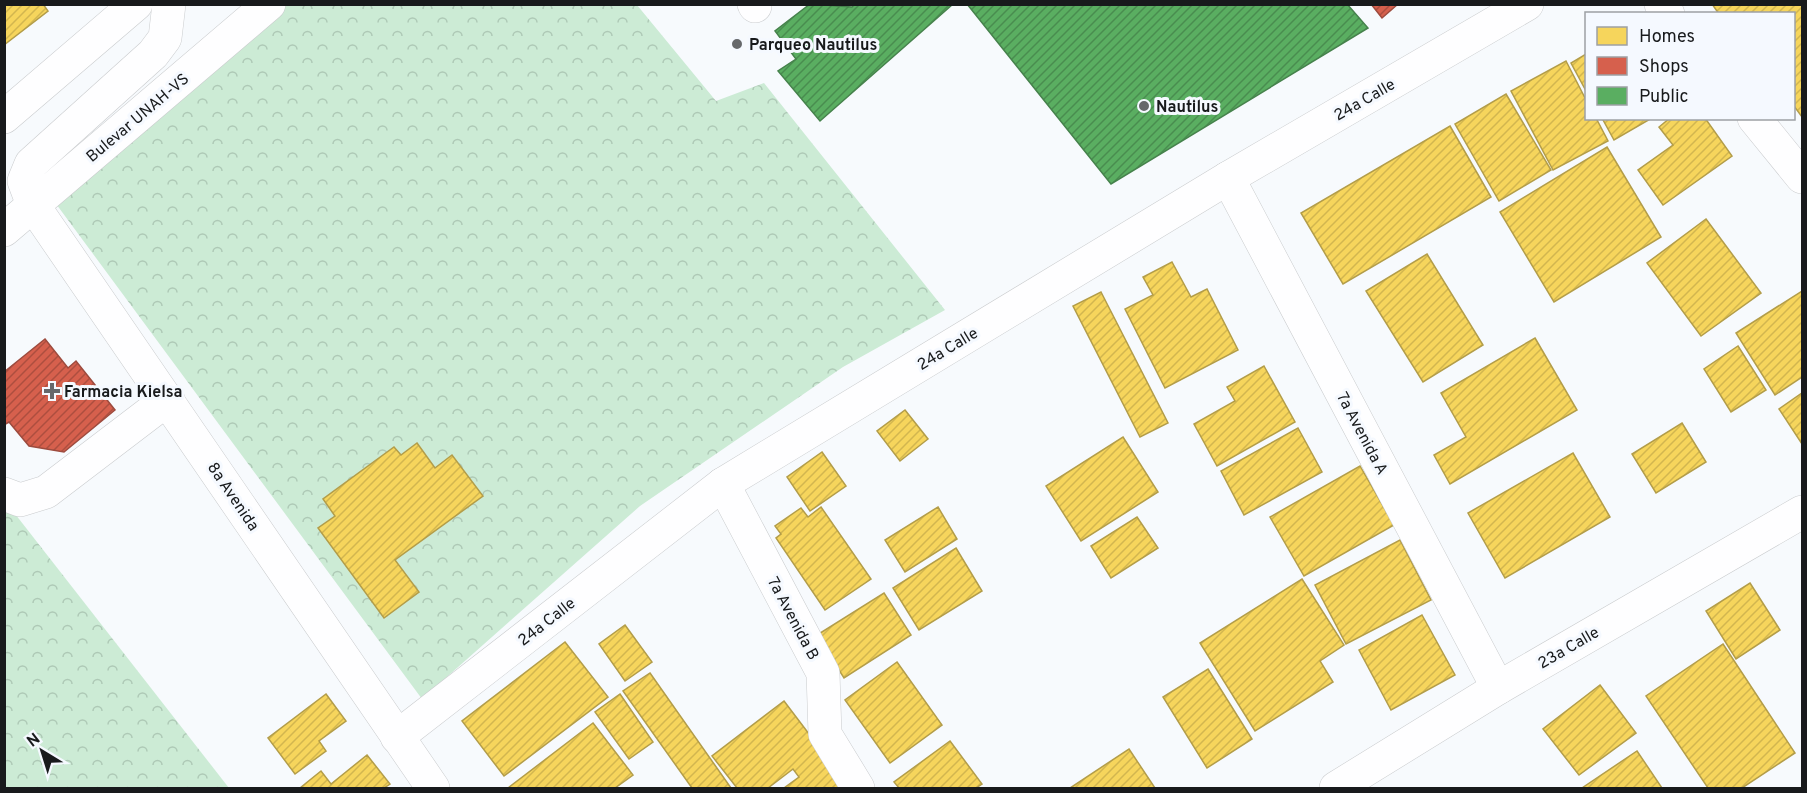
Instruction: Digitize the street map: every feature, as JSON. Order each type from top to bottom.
[{"type":"street","points":[[4,117],[136,4]]},
{"type":"street","points":[[33,205],[24,181],[31,164],[153,54],[165,38],[169,4]]},
{"type":"street","name":"Bulevar UNAH-VS","points":[[4,230],[269,4]]},
{"type":"street","name":"24a Calle","points":[[397,737],[723,484],[1228,178],[1527,4]]},
{"type":"street","points":[[1756,120],[1803,177]]},
{"type":"street","name":"7a Avenida A","points":[[1228,178],[1498,688]]},
{"type":"street","name":"8a Avenida","points":[[33,205],[433,789]]},
{"type":"street","points":[[4,494],[20,500],[46,492],[168,399]]},
{"type":"street","name":"7a Avenida B","points":[[723,484],[823,673],[825,734],[858,789]]},
{"type":"street","name":"23a Calle","points":[[1336,789],[1498,688],[1803,512]]},
{"type":"green space","points":[[270,5],[637,5],[716,101],[764,83],[945,310],[843,367],[640,506],[422,699],[48,193]]},
{"type":"green space","points":[[5,501],[229,788],[5,788]]},
{"type":"building: Homes","points":[[4,4],[43,4],[48,11],[4,45]]},
{"type":"building: Homes","points":[[1712,4],[1802,4],[1802,117],[1795,107],[1795,12],[1718,12]]},
{"type":"building: Homes","points":[[1585,55],[1585,89],[1571,63]]},
{"type":"building: Homes","points":[[1566,61],[1585,98],[1585,120],[1597,120],[1608,141],[1553,170],[1511,91]]},
{"type":"building: Homes","points":[[1506,94],[1551,170],[1499,201],[1455,124]]},
{"type":"building: Homes","points":[[1603,120],[1649,120],[1614,140]]},
{"type":"building: Homes","points":[[1668,120],[1706,120],[1732,156],[1663,205],[1638,170],[1673,145],[1659,127]]},
{"type":"building: Homes","points":[[1450,126],[1491,197],[1343,284],[1301,213]]},
{"type":"building: Homes","points":[[1607,147],[1661,237],[1554,302],[1500,212]]},
{"type":"building: Homes","points":[[1706,219],[1761,293],[1701,336],[1647,263]]},
{"type":"building: Homes","points":[[1427,254],[1483,345],[1423,382],[1366,291]]},
{"type":"building: Homes","points":[[1172,262],[1191,297],[1207,289],[1238,350],[1165,388],[1125,309],[1153,295],[1143,277]]},
{"type":"building: Homes","points":[[1802,291],[1802,377],[1775,395],[1736,333]]},
{"type":"building: Homes","points":[[1101,292],[1168,423],[1140,437],[1073,306]]},
{"type":"building: Homes","points":[[1535,338],[1577,410],[1450,484],[1434,455],[1466,437],[1441,393]]},
{"type":"building: Homes","points":[[1738,346],[1766,390],[1731,412],[1704,369]]},
{"type":"building: Homes","points":[[1264,366],[1295,422],[1217,466],[1194,424],[1235,401],[1227,387]]},
{"type":"building: Homes","points":[[1802,393],[1802,444],[1779,409]]},
{"type":"building: Homes","points":[[905,410],[928,439],[900,461],[877,431]]},
{"type":"building: Homes","points":[[1682,423],[1706,462],[1656,493],[1632,454]]},
{"type":"building: Homes","points":[[1298,428],[1322,472],[1244,515],[1221,471]]},
{"type":"building: Homes","points":[[1123,437],[1158,492],[1081,541],[1046,486]]},
{"type":"building: Homes","points":[[417,443],[435,468],[452,455],[483,496],[395,560],[419,592],[384,618],[318,528],[335,516],[323,499],[394,447],[401,455]]},
{"type":"building: Homes","points":[[822,452],[846,486],[810,511],[787,477]]},
{"type":"building: Homes","points":[[1573,453],[1610,517],[1505,578],[1468,513]]},
{"type":"building: Homes","points":[[1360,466],[1394,525],[1304,576],[1270,517]]},
{"type":"building: Homes","points":[[821,507],[871,579],[825,610],[776,538],[781,534],[775,526],[801,508],[808,517]]},
{"type":"building: Homes","points":[[938,507],[957,539],[905,572],[885,540]]},
{"type":"building: Homes","points":[[1137,517],[1158,548],[1111,578],[1091,546]]},
{"type":"building: Homes","points":[[1400,540],[1431,600],[1346,644],[1315,585]]},
{"type":"building: Homes","points":[[956,548],[982,591],[919,630],[893,588]]},
{"type":"building: Homes","points":[[1302,579],[1344,645],[1320,661],[1333,682],[1255,731],[1200,643]]},
{"type":"building: Homes","points":[[1750,583],[1780,630],[1736,659],[1706,611]]},
{"type":"building: Homes","points":[[884,593],[911,635],[844,678],[817,635]]},
{"type":"building: Homes","points":[[1422,615],[1455,675],[1391,710],[1359,650]]},
{"type":"building: Homes","points":[[625,625],[652,662],[625,681],[599,644]]},
{"type":"building: Homes","points":[[565,642],[608,697],[504,776],[462,721]]},
{"type":"building: Homes","points":[[1723,644],[1795,753],[1742,788],[1708,788],[1646,696]]},
{"type":"building: Homes","points":[[897,662],[942,725],[890,763],[845,700]]},
{"type":"building: Homes","points":[[1208,669],[1252,739],[1207,768],[1163,697]]},
{"type":"building: Homes","points":[[650,673],[731,788],[692,788],[623,691]]},
{"type":"building: Homes","points":[[1600,685],[1636,733],[1579,775],[1543,729]]},
{"type":"building: Homes","points":[[326,694],[346,721],[319,741],[326,751],[295,774],[268,738]]},
{"type":"building: Homes","points":[[620,694],[653,742],[629,759],[595,712]]},
{"type":"building: Homes","points":[[784,701],[850,788],[784,788],[799,777],[793,769],[768,788],[737,788],[712,756]]},
{"type":"building: Homes","points":[[593,723],[633,775],[615,788],[508,788]]},
{"type":"building: Homes","points":[[950,741],[982,784],[976,788],[899,788],[894,782]]},
{"type":"building: Homes","points":[[1129,749],[1155,788],[1070,788]]},
{"type":"building: Homes","points":[[1637,751],[1662,788],[1582,788]]},
{"type":"building: Homes","points":[[367,755],[390,784],[384,788],[300,788],[321,771],[331,784]]},
{"type":"building: Shops","points":[[1371,4],[1398,4],[1382,18]]},
{"type":"building: Shops","name":"Farmacia Kielsa","points":[[45,339],[68,368],[76,361],[115,410],[64,452],[29,446],[9,422],[4,425],[4,372]]},
{"type":"building: Public","points":[[810,4],[852,7],[855,4],[953,4],[820,121],[778,71],[796,59],[775,31]]},
{"type":"building: Public","name":"Nautilus","points":[[967,4],[1347,4],[1368,28],[1111,184]]},
{"type":"place","name":"Parqueo Nautilus","points":[[737,44]]},
{"type":"place","name":"Nautilus","points":[[1144,106]]},
{"type":"place","name":"Farmacia Kielsa","points":[[52,391]]}]
